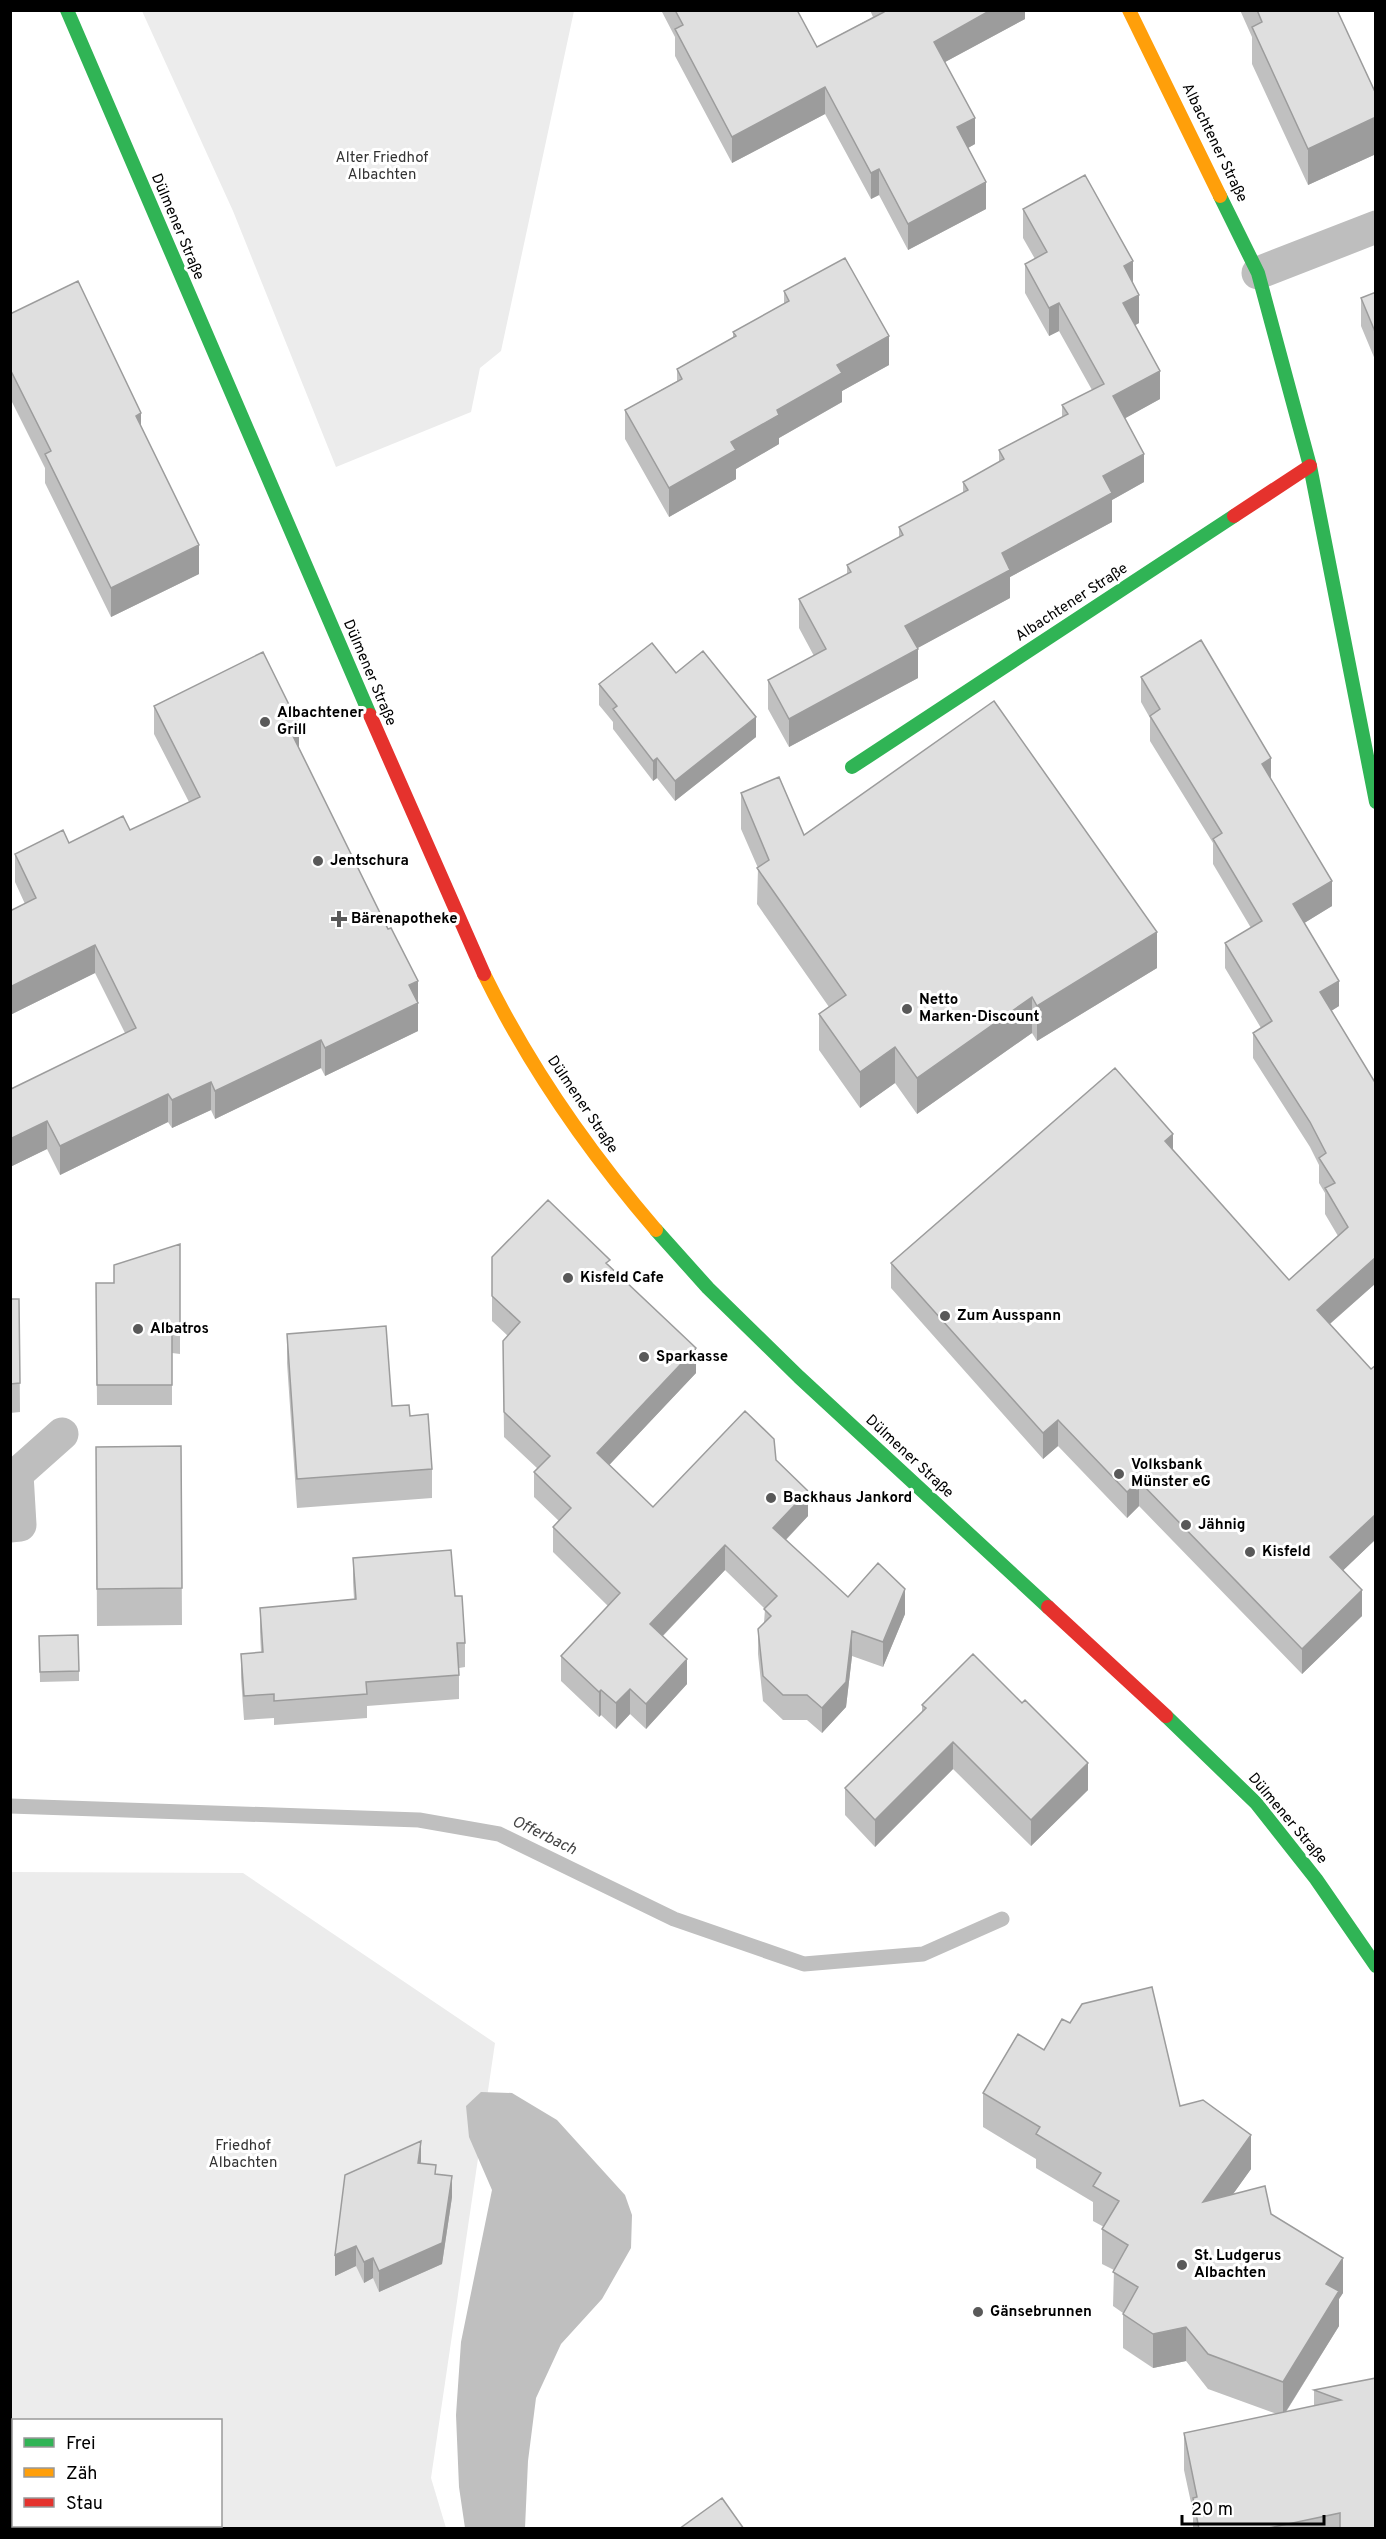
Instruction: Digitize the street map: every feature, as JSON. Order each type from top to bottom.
[{"type":"main road","name":"Dülmener Straße","points":[[67,10],[460,926],[547,1089],[587,1145],[660,1236],[768,1349],[1256,1803],[1316,1879],[1376,1966]]},
{"type":"main road","name":"Albachtener Straße","points":[[1129,10],[1258,273],[1310,466],[1376,802]]},
{"type":"main road","name":"Albachtener Straße","points":[[852,767],[1310,466]]},
{"type":"street","points":[[1258,273],[1376,227]]},
{"type":"street","points":[[10,1526],[20,1525],[17,1474],[62,1434]]},
{"type":"green space","name":"Alter Friedhof Albachten","points":[[142,11],[574,11],[501,351],[480,368],[471,412],[336,467],[233,211]]},
{"type":"green space","name":"Friedhof Albachten","points":[[11,1872],[243,1873],[495,2043],[431,2478],[446,2528],[11,2528]]},
{"type":"shaded area","points":[[481,2092],[512,2093],[557,2120],[625,2195],[632,2215],[631,2248],[602,2299],[561,2344],[536,2398],[528,2461],[525,2528],[465,2528],[459,2487],[456,2415],[461,2342],[492,2190],[469,2137],[466,2106]]},
{"type":"building","points":[[675,10],[797,10],[817,47],[884,10],[991,10],[934,42],[975,118],[957,127],[986,182],[908,224],[879,169],[871,173],[825,87],[732,137],[675,29],[683,25]]},
{"type":"building","points":[[1257,10],[1337,10],[1376,94],[1376,117],[1308,149],[1252,27],[1262,22]]},
{"type":"building","points":[[1085,175],[1133,261],[1124,266],[1139,295],[1123,303],[1160,371],[1113,396],[1144,454],[1103,476],[1112,493],[1002,553],[1010,570],[905,626],[918,649],[789,719],[768,680],[826,649],[799,599],[851,572],[847,565],[903,535],[899,527],[968,490],[963,482],[1004,459],[999,450],[1068,414],[1062,405],[1104,384],[1059,303],[1049,308],[1025,264],[1047,252],[1023,209]]},
{"type":"building","points":[[845,258],[889,336],[837,365],[842,373],[777,410],[779,415],[731,442],[736,450],[669,488],[625,410],[682,379],[677,369],[736,336],[733,332],[789,301],[784,291]]},
{"type":"building","points":[[78,281],[141,413],[136,416],[199,545],[111,588],[45,454],[51,451],[10,369],[10,314]]},
{"type":"building","points":[[1376,292],[1376,334],[1361,298]]},
{"type":"building","points":[[1201,640],[1271,758],[1262,764],[1332,881],[1293,904],[1339,981],[1320,992],[1376,1084],[1376,1257],[1317,1310],[1371,1369],[1376,1365],[1376,1514],[1330,1557],[1362,1590],[1302,1649],[1139,1481],[1127,1492],[1058,1420],[1043,1433],[891,1263],[1115,1068],[1173,1134],[1165,1141],[1289,1280],[1348,1227],[1325,1188],[1335,1183],[1319,1158],[1326,1153],[1310,1122],[1253,1033],[1272,1021],[1225,943],[1262,921],[1213,839],[1222,833],[1150,716],[1160,709],[1141,677]]},
{"type":"building","points":[[652,643],[676,673],[703,651],[756,717],[675,781],[657,758],[653,761],[613,709],[617,706],[599,684]]},
{"type":"building","points":[[263,652],[299,725],[290,730],[388,929],[391,928],[418,981],[409,985],[418,1003],[325,1048],[321,1040],[215,1091],[211,1082],[172,1100],[168,1094],[60,1146],[47,1121],[10,1139],[10,1088],[136,1028],[95,945],[10,987],[10,911],[36,898],[15,854],[63,830],[69,843],[123,816],[130,830],[200,797],[154,706]]},
{"type":"building","points":[[994,701],[1157,932],[1037,1006],[1032,997],[917,1078],[895,1047],[860,1072],[819,1014],[846,995],[757,868],[769,860],[741,793],[779,777],[804,835]]},
{"type":"building","points":[[548,1200],[610,1260],[606,1263],[696,1348],[597,1453],[653,1507],[745,1411],[774,1439],[776,1460],[808,1491],[773,1528],[848,1597],[878,1563],[905,1589],[883,1642],[852,1631],[846,1682],[822,1708],[807,1695],[783,1695],[763,1676],[758,1629],[771,1616],[764,1609],[777,1596],[725,1545],[650,1624],[687,1659],[646,1704],[630,1689],[616,1703],[601,1690],[599,1692],[561,1656],[620,1593],[553,1527],[571,1508],[534,1472],[550,1456],[504,1412],[503,1341],[520,1322],[492,1296],[492,1257]]},
{"type":"building","name":"Albatros","points":[[180,1244],[180,1333],[172,1333],[172,1385],[97,1385],[96,1283],[114,1283],[114,1265]]},
{"type":"building","points":[[10,1299],[19,1299],[20,1383],[10,1384]]},
{"type":"building","points":[[386,1326],[392,1406],[409,1405],[410,1416],[428,1414],[432,1469],[297,1479],[287,1334]]},
{"type":"building","points":[[181,1446],[182,1588],[97,1589],[96,1447]]},
{"type":"building","points":[[451,1550],[455,1596],[462,1596],[465,1643],[457,1643],[459,1675],[366,1682],[367,1694],[274,1701],[274,1694],[244,1696],[241,1654],[263,1652],[260,1608],[356,1599],[353,1558]]},
{"type":"building","points":[[78,1635],[79,1671],[40,1672],[39,1636]]},
{"type":"building","points":[[973,1654],[1022,1703],[1025,1700],[1088,1763],[1031,1820],[953,1742],[875,1820],[845,1788],[926,1708],[922,1705]]},
{"type":"building","points":[[1152,1987],[1180,2106],[1203,2100],[1251,2135],[1203,2202],[1265,2186],[1271,2214],[1343,2258],[1326,2284],[1339,2291],[1283,2382],[1208,2354],[1186,2327],[1153,2334],[1123,2314],[1138,2287],[1113,2272],[1128,2245],[1102,2229],[1119,2201],[1093,2186],[1101,2173],[1036,2134],[1040,2127],[983,2093],[1018,2034],[1044,2050],[1062,2019],[1070,2023],[1082,2004]]},
{"type":"building","points":[[421,2141],[418,2163],[436,2165],[435,2174],[452,2176],[442,2243],[379,2271],[373,2258],[364,2262],[356,2246],[335,2255],[345,2175]]},
{"type":"building","points":[[1376,2378],[1376,2529],[1340,2529],[1340,2513],[1264,2529],[1199,2529],[1193,2498],[1197,2497],[1184,2433],[1341,2400],[1314,2390]]},
{"type":"building","points":[[722,2498],[744,2529],[679,2529]]},
{"type":"waterway","name":"Offerbach","points":[[10,1806],[419,1820],[499,1834],[674,1919],[804,1964],[923,1954],[1002,1919]]},
{"type":"traffic: fast","points":[[67,10],[370,715]]},
{"type":"traffic: fast","points":[[1220,196],[1258,273],[1310,466],[1376,802]]},
{"type":"traffic: fast","points":[[852,767],[1234,516]]},
{"type":"traffic: fast","points":[[656,1230],[708,1288],[799,1377],[1048,1607]]},
{"type":"traffic: fast","points":[[1166,1716],[1256,1803],[1316,1879],[1376,1966]]},
{"type":"traffic: slow","points":[[1129,10],[1220,196]]},
{"type":"traffic: slow","points":[[484,974],[521,1043],[562,1108],[607,1170],[656,1230]]},
{"type":"traffic: jam","points":[[1234,516],[1310,466]]},
{"type":"traffic: jam","points":[[370,715],[484,974]]},
{"type":"traffic: jam","points":[[1048,1607],[1166,1716]]},
{"type":"place","name":"Albachtener Grill","points":[[265,722]]},
{"type":"place","name":"Jentschura","points":[[318,861]]},
{"type":"place","name":"Bärenapotheke","points":[[339,919]]},
{"type":"place","name":"Netto Marken-Discount","points":[[907,1009]]},
{"type":"place","name":"Kisfeld Cafe","points":[[568,1278]]},
{"type":"place","name":"Zum Ausspann","points":[[945,1316]]},
{"type":"place","name":"Albatros","points":[[138,1329]]},
{"type":"place","name":"Sparkasse","points":[[644,1357]]},
{"type":"place","name":"Volksbank Münster eG","points":[[1119,1474]]},
{"type":"place","name":"Backhaus Jankord","points":[[771,1498]]},
{"type":"place","name":"Jähnig","points":[[1186,1525]]},
{"type":"place","name":"Kisfeld","points":[[1250,1552]]},
{"type":"place","name":"St. Ludgerus Albachten","points":[[1182,2265]]},
{"type":"place","name":"Gänsebrunnen","points":[[978,2312]]}]
